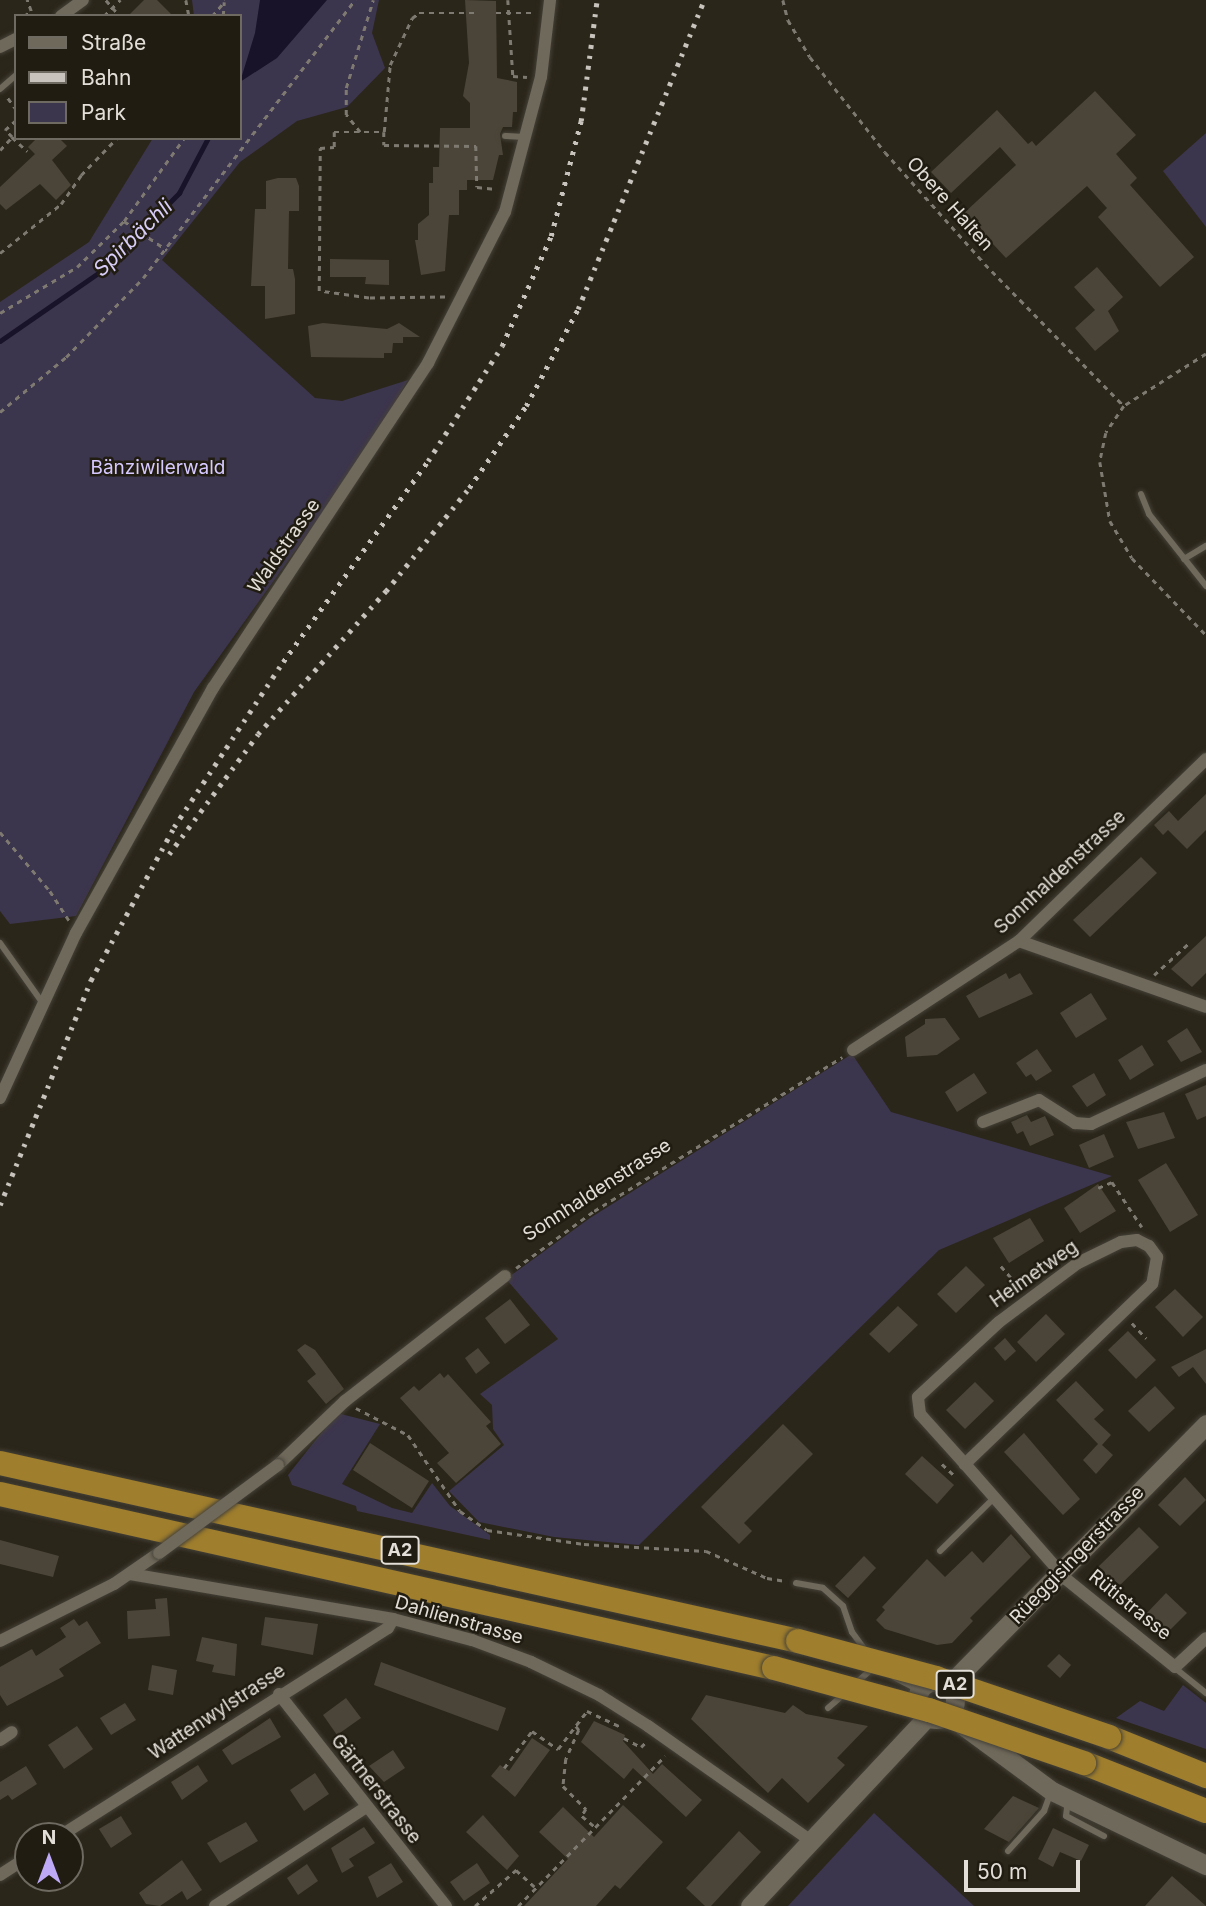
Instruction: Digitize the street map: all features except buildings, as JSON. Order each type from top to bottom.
[{"type":"highway","name":"A2","points":[[0,1463],[798,1641],[948,1682],[1109,1737],[1206,1776]]},
{"type":"highway","name":"A2","points":[[0,1494],[774,1668],[929,1710],[1084,1763],[1206,1811]]},
{"type":"street","points":[[64,14],[83,0]]},
{"type":"street","name":"Waldstrasse","points":[[0,1098],[76,933],[213,688],[428,363],[511,193],[528,137],[550,0]]},
{"type":"street","name":"Sonnhaldenstrasse","points":[[853,1050],[1019,941],[1206,759]]},
{"type":"street","points":[[1019,941],[1206,1007]]},
{"type":"street","points":[[983,1122],[1039,1100],[1075,1123],[1091,1124],[1206,1070]]},
{"type":"street","name":"Heimetweg","points":[[1063,1570],[920,1414],[918,1397],[1029,1298],[1078,1263],[1121,1242],[1141,1242]]},
{"type":"street","points":[[965,1464],[1152,1284],[1157,1271],[1157,1257],[1141,1242]]},
{"type":"street","points":[[0,1642],[130,1574],[159,1553],[278,1465],[345,1401],[505,1276]]},
{"type":"street","name":"Rüeggisingerstrasse","points":[[948,1686],[1206,1424]]},
{"type":"street","name":"Rütistrasse","points":[[1063,1570],[1066,1579],[1175,1667],[1206,1638]]},
{"type":"street","name":"Dahlienstrasse","points":[[130,1574],[393,1619],[472,1640],[531,1662],[599,1695],[676,1745],[811,1841]]},
{"type":"street","name":"Wattenwylstrasse","points":[[82,1822],[279,1694],[388,1628],[393,1619]]},
{"type":"street","points":[[933,1682],[948,1686],[954,1696],[950,1713],[937,1719],[927,1717],[919,1707],[920,1691],[933,1682]]},
{"type":"street","name":"Gärtnerstrasse","points":[[279,1694],[365,1808],[446,1906]]},
{"type":"street","points":[[950,1713],[975,1737],[1060,1794],[1206,1865]]},
{"type":"street","points":[[750,1906],[927,1717]]},
{"type":"street","points":[[0,1740],[12,1732]]},
{"type":"street","points":[[215,1906],[365,1808]]},
{"type":"lane","points":[[0,89],[14,77]]},
{"type":"lane","points":[[505,136],[528,137]]},
{"type":"lane","points":[[1141,494],[1149,514],[1206,586]]},
{"type":"lane","points":[[1184,559],[1206,546]]},
{"type":"lane","points":[[0,943],[43,1002]]},
{"type":"lane","points":[[940,1551],[995,1497]]},
{"type":"lane","points":[[796,1583],[823,1588],[844,1606],[852,1632],[877,1665],[920,1691]]},
{"type":"lane","points":[[828,1708],[877,1665]]},
{"type":"lane","points":[[1175,1667],[1206,1693]]},
{"type":"lane","points":[[1060,1794],[1066,1816],[1104,1836]]},
{"type":"lane","points":[[1007,1851],[1060,1794]]},
{"type":"path","points":[[106,0],[118,14]]},
{"type":"path","points":[[106,14],[120,0]]},
{"type":"path","points":[[214,14],[225,0]]},
{"type":"path","points":[[0,412],[66,357],[167,250],[355,0]]},
{"type":"path","points":[[360,132],[345,115],[346,89],[373,0]]},
{"type":"path","points":[[508,0],[513,76],[533,77]]},
{"type":"path","name":"Obere Halten","points":[[783,0],[788,20],[810,57],[885,152],[985,264],[1124,405]]},
{"type":"path","points":[[474,13],[419,13],[412,18],[390,65],[384,145],[475,146],[477,187],[511,193]]},
{"type":"path","points":[[496,13],[541,13]]},
{"type":"path","points":[[14,93],[7,99],[14,107]]},
{"type":"path","points":[[0,150],[12,137],[5,130],[14,122]]},
{"type":"path","points":[[384,132],[334,132],[334,147],[320,148],[319,291],[369,298],[456,297]]},
{"type":"path","points":[[15,140],[27,151]]},
{"type":"path","points":[[0,253],[61,204],[81,175],[115,140]]},
{"type":"path","points":[[0,313],[77,267],[124,221],[183,140]]},
{"type":"path","points":[[124,221],[167,250]]},
{"type":"path","points":[[0,832],[50,891],[76,933]]},
{"type":"path","points":[[1146,987],[1188,944]]},
{"type":"path","name":"Sonnhaldenstrasse","points":[[505,1276],[594,1211],[853,1050]]},
{"type":"path","points":[[1098,1188],[1112,1182],[1142,1227],[1141,1242]]},
{"type":"path","points":[[1000,1266],[1029,1298]]},
{"type":"path","points":[[1122,1313],[1146,1338]]},
{"type":"path","points":[[345,1401],[408,1435],[443,1491],[460,1511],[487,1530],[584,1544],[706,1551],[767,1578],[796,1583]]},
{"type":"path","points":[[504,1768],[532,1731],[558,1749],[587,1711],[627,1730]]},
{"type":"path","points":[[575,1725],[579,1730],[566,1759],[563,1786],[586,1809],[582,1816],[595,1827]]},
{"type":"path","points":[[624,1738],[641,1747],[649,1739],[638,1734]]},
{"type":"path","points":[[518,1906],[676,1745]]},
{"type":"path","points":[[475,1906],[516,1870],[535,1887]]},
{"type":"green space","name":"Bänziwilerwald","points":[[192,0],[379,0],[372,33],[385,68],[347,107],[297,121],[240,162],[162,260],[315,398],[342,401],[408,380],[369,448],[194,692],[76,916],[10,924],[0,911],[0,302],[89,242],[152,140],[242,140],[242,14],[194,14]]},
{"type":"green space","points":[[1206,133],[1206,227],[1163,171]]},
{"type":"green space","points":[[852,1054],[891,1112],[1112,1176],[939,1250],[639,1545],[554,1537],[479,1522],[449,1491],[504,1445],[493,1429],[492,1405],[480,1394],[558,1339],[506,1279],[590,1218]]},
{"type":"green space","points":[[337,1413],[380,1424],[342,1484],[392,1508],[412,1513],[432,1483],[450,1506],[490,1535],[490,1540],[357,1511],[356,1506],[292,1485],[288,1475]]},
{"type":"green space","points":[[1183,1685],[1206,1703],[1206,1749],[1116,1718],[1140,1701],[1164,1711]]},
{"type":"green space","points":[[874,1813],[974,1906],[788,1906]]},
{"type":"shaded area","points":[[260,0],[327,0],[277,58],[242,81],[255,33]]},
{"type":"waterway","name":"Spirbächli","points":[[0,341],[104,269],[179,193],[207,140]]},
{"type":"railway","points":[[0,1205],[91,980],[174,827],[283,662],[428,461],[502,346],[551,236],[581,121],[597,0]]},
{"type":"railway","points":[[169,854],[258,734],[386,591],[469,488],[526,406],[578,309],[704,0]]}]
